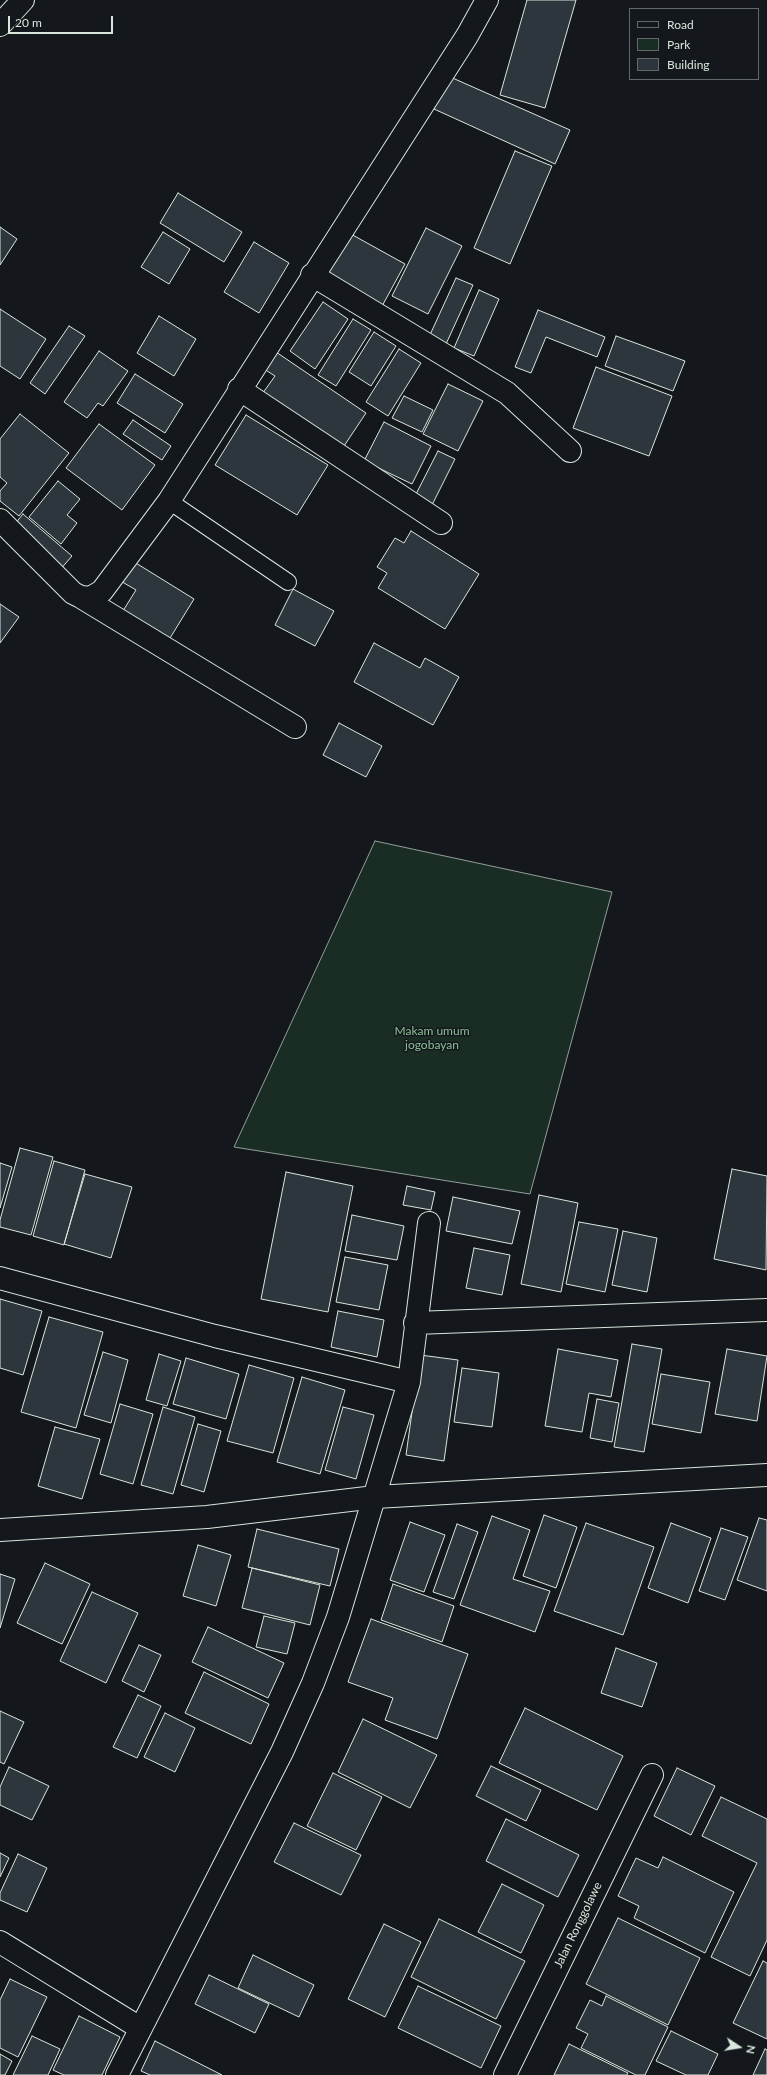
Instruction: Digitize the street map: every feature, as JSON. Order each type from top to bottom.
[{"type":"street","points":[[0,25],[23,0]]},
{"type":"street","points":[[81,597],[90,598],[102,591],[169,500],[312,275],[467,36],[487,0]]},
{"type":"street","points":[[312,275],[507,393],[570,451]]},
{"type":"street","points":[[240,389],[440,523]]},
{"type":"street","points":[[0,520],[66,587],[295,726]]},
{"type":"street","points":[[117,2075],[282,1752],[310,1690],[338,1617],[409,1382],[415,1322],[429,1223]]},
{"type":"street","points":[[0,1278],[215,1336],[409,1382]]},
{"type":"street","points":[[415,1322],[767,1310]]},
{"type":"street","points":[[0,1530],[207,1517],[375,1497],[767,1475]]},
{"type":"street","name":"Jalan Ronggolawe","points":[[505,2075],[652,1775]]},
{"type":"street","points":[[0,1942],[140,2028]]},
{"type":"lane","points":[[169,500],[288,582]]},
{"type":"green space","name":"Makam umum jogobayan","points":[[375,841],[612,892],[530,1194],[234,1147]]},
{"type":"building","points":[[527,0],[576,0],[545,108],[500,95]]},
{"type":"building","points":[[448,76],[570,130],[555,164],[434,109]]},
{"type":"building","points":[[515,151],[552,166],[510,264],[474,248]]},
{"type":"building","points":[[178,193],[242,232],[224,262],[160,223]]},
{"type":"building","points":[[0,227],[17,239],[0,265]]},
{"type":"building","points":[[426,228],[462,246],[428,314],[392,296]]},
{"type":"building","points":[[163,232],[190,249],[169,284],[141,267]]},
{"type":"building","points":[[349,233],[405,264],[381,308],[326,278]]},
{"type":"building","points":[[254,242],[289,263],[259,313],[224,292]]},
{"type":"building","points":[[456,278],[473,285],[446,344],[429,337]]},
{"type":"building","points":[[479,290],[499,299],[474,356],[454,348]]},
{"type":"building","points":[[323,302],[348,319],[315,369],[290,351]]},
{"type":"building","points":[[0,309],[46,339],[20,379],[0,366]]},
{"type":"building","points":[[538,310],[605,337],[597,357],[546,337],[531,373],[515,367]]},
{"type":"building","points":[[159,316],[196,339],[174,376],[137,353]]},
{"type":"building","points":[[353,319],[371,330],[336,386],[318,375]]},
{"type":"building","points":[[69,326],[85,336],[45,394],[30,383]]},
{"type":"building","points":[[374,332],[396,346],[371,386],[349,372]]},
{"type":"building","points":[[616,336],[685,361],[673,391],[605,366]]},
{"type":"building","points":[[399,349],[421,363],[388,416],[366,402]]},
{"type":"building","points":[[273,350],[366,413],[340,452],[260,397],[275,376],[261,367]]},
{"type":"building","points":[[99,351],[128,371],[103,406],[98,403],[87,418],[64,402]]},
{"type":"building","points":[[596,367],[672,396],[649,456],[573,428]]},
{"type":"building","points":[[135,374],[183,404],[165,433],[117,403]]},
{"type":"building","points":[[448,384],[483,401],[458,451],[423,434]]},
{"type":"building","points":[[404,396],[433,410],[422,432],[392,418]]},
{"type":"building","points":[[20,414],[69,453],[19,516],[0,501],[0,491],[7,483],[0,477],[0,439]]},
{"type":"building","points":[[246,415],[328,465],[297,515],[215,465]]},
{"type":"building","points":[[133,420],[171,446],[162,460],[123,434]]},
{"type":"building","points":[[384,422],[431,446],[412,484],[364,461]]},
{"type":"building","points":[[99,424],[155,465],[122,510],[66,468]]},
{"type":"building","points":[[438,451],[455,459],[432,505],[415,496]]},
{"type":"building","points":[[58,481],[80,499],[67,515],[77,523],[61,544],[29,517]]},
{"type":"building","points":[[23,514],[72,556],[59,571],[10,530]]},
{"type":"building","points":[[411,531],[479,574],[445,629],[378,588],[387,573],[377,567],[395,538],[404,543]]},
{"type":"building","points":[[131,560],[194,599],[167,643],[121,614],[136,590],[119,580]]},
{"type":"building","points":[[293,589],[334,611],[315,646],[275,625]]},
{"type":"building","points":[[0,604],[19,617],[0,643]]},
{"type":"building","points":[[374,643],[420,668],[425,658],[459,677],[433,725],[354,682]]},
{"type":"building","points":[[339,723],[382,746],[366,777],[323,755]]},
{"type":"building","points":[[20,1148],[53,1157],[31,1235],[0,1227],[0,1220]]},
{"type":"building","points":[[54,1161],[85,1170],[64,1245],[33,1236]]},
{"type":"building","points":[[0,1163],[12,1167],[0,1208]]},
{"type":"building","points":[[732,1169],[767,1176],[766,1270],[714,1259]]},
{"type":"building","points":[[286,1172],[353,1186],[328,1312],[261,1299]]},
{"type":"building","points":[[85,1174],[132,1187],[111,1258],[64,1244]]},
{"type":"building","points":[[407,1186],[435,1192],[431,1210],[403,1205]]},
{"type":"building","points":[[539,1195],[578,1203],[561,1292],[521,1284]]},
{"type":"building","points":[[453,1197],[520,1211],[512,1244],[446,1231]]},
{"type":"building","points":[[352,1215],[404,1226],[397,1260],[345,1251]]},
{"type":"building","points":[[579,1222],[618,1229],[605,1292],[566,1284]]},
{"type":"building","points":[[623,1231],[657,1238],[647,1292],[612,1285]]},
{"type":"building","points":[[474,1248],[510,1255],[502,1295],[466,1288]]},
{"type":"building","points":[[345,1257],[388,1265],[379,1310],[336,1302]]},
{"type":"building","points":[[0,1299],[42,1311],[23,1375],[0,1368]]},
{"type":"building","points":[[338,1311],[384,1320],[377,1357],[331,1347]]},
{"type":"building","points":[[49,1317],[103,1332],[76,1428],[21,1412]]},
{"type":"building","points":[[632,1344],[662,1349],[644,1452],[614,1447]]},
{"type":"building","points":[[558,1349],[618,1360],[611,1397],[589,1393],[582,1432],[545,1426]]},
{"type":"building","points":[[727,1349],[767,1356],[757,1421],[715,1414]]},
{"type":"building","points":[[103,1352],[128,1360],[111,1423],[84,1415]]},
{"type":"building","points":[[159,1354],[181,1361],[167,1406],[146,1400]]},
{"type":"building","points":[[420,1355],[458,1360],[444,1461],[406,1455]]},
{"type":"building","points":[[186,1358],[239,1374],[226,1419],[173,1404]]},
{"type":"building","points":[[249,1365],[294,1378],[273,1453],[227,1441]]},
{"type":"building","points":[[462,1368],[499,1373],[492,1427],[454,1422]]},
{"type":"building","points":[[661,1374],[710,1382],[701,1433],[652,1424]]},
{"type":"building","points":[[302,1377],[345,1390],[320,1474],[277,1462]]},
{"type":"building","points":[[597,1399],[619,1403],[612,1442],[590,1438]]},
{"type":"building","points":[[120,1404],[153,1414],[133,1484],[100,1474]]},
{"type":"building","points":[[163,1407],[195,1417],[173,1494],[141,1485]]},
{"type":"building","points":[[343,1407],[374,1415],[356,1479],[325,1470]]},
{"type":"building","points":[[198,1424],[221,1431],[204,1492],[181,1485]]},
{"type":"building","points":[[55,1427],[100,1439],[82,1499],[38,1486]]},
{"type":"building","points":[[544,1515],[577,1527],[556,1588],[523,1576]]},
{"type":"building","points":[[492,1516],[530,1530],[513,1579],[550,1591],[535,1632],[460,1605]]},
{"type":"building","points":[[759,1518],[767,1520],[767,1591],[737,1580]]},
{"type":"building","points":[[410,1522],[445,1535],[424,1592],[390,1580]]},
{"type":"building","points":[[586,1523],[654,1547],[623,1635],[554,1611]]},
{"type":"building","points":[[671,1523],[711,1538],[688,1603],[648,1588]]},
{"type":"building","points":[[457,1524],[478,1532],[454,1599],[433,1592]]},
{"type":"building","points":[[721,1528],[748,1537],[725,1600],[699,1591]]},
{"type":"building","points":[[257,1529],[339,1549],[330,1586],[248,1567]]},
{"type":"building","points":[[198,1545],[231,1555],[216,1606],[183,1596]]},
{"type":"building","points":[[45,1563],[90,1584],[62,1644],[17,1623]]},
{"type":"building","points":[[252,1568],[320,1585],[310,1625],[242,1608]]},
{"type":"building","points":[[0,1574],[15,1579],[0,1628]]},
{"type":"building","points":[[393,1584],[454,1606],[442,1642],[381,1620]]},
{"type":"building","points":[[92,1592],[138,1613],[106,1683],[60,1661]]},
{"type":"building","points":[[264,1616],[295,1623],[287,1654],[256,1647]]},
{"type":"building","points":[[371,1619],[468,1654],[437,1739],[385,1720],[393,1698],[348,1682]]},
{"type":"building","points":[[208,1627],[284,1663],[268,1698],[192,1662]]},
{"type":"building","points":[[139,1645],[161,1655],[144,1692],[122,1681]]},
{"type":"building","points":[[616,1648],[657,1663],[642,1707],[601,1693]]},
{"type":"building","points":[[204,1672],[269,1704],[251,1744],[185,1713]]},
{"type":"building","points":[[138,1695],[161,1706],[137,1758],[113,1747]]},
{"type":"building","points":[[525,1708],[623,1756],[597,1810],[499,1763]]},
{"type":"building","points":[[0,1711],[24,1722],[4,1764],[0,1762]]},
{"type":"building","points":[[165,1713],[195,1728],[175,1772],[144,1757]]},
{"type":"building","points":[[363,1719],[437,1755],[410,1808],[338,1772]]},
{"type":"building","points":[[491,1766],[541,1790],[526,1821],[476,1796]]},
{"type":"building","points":[[9,1767],[49,1786],[32,1820],[0,1805],[0,1787]]},
{"type":"building","points":[[677,1768],[715,1786],[691,1835],[654,1816]]},
{"type":"building","points":[[333,1773],[382,1797],[356,1850],[307,1826]]},
{"type":"building","points":[[721,1797],[767,1819],[767,1940],[750,1976],[711,1957],[757,1863],[702,1836]]},
{"type":"building","points":[[506,1819],[579,1855],[558,1897],[486,1861]]},
{"type":"building","points":[[294,1823],[361,1855],[341,1895],[274,1862]]},
{"type":"building","points":[[0,1853],[9,1858],[0,1877]]},
{"type":"building","points":[[18,1854],[47,1868],[27,1912],[0,1900],[0,1893]]},
{"type":"building","points":[[663,1857],[734,1892],[705,1953],[634,1918],[639,1906],[618,1896],[636,1858],[658,1868]]},
{"type":"building","points":[[502,1884],[544,1905],[521,1953],[478,1932]]},
{"type":"building","points":[[618,1918],[700,1958],[668,2025],[586,1984]]},
{"type":"building","points":[[439,1919],[525,1961],[496,2019],[411,1977]]},
{"type":"building","points":[[384,1924],[421,1942],[385,2017],[348,1999]]},
{"type":"building","points":[[253,1955],[314,1985],[299,2017],[238,1988]]},
{"type":"building","points":[[763,1961],[767,1963],[767,2039],[733,2023]]},
{"type":"building","points":[[209,1975],[269,2004],[255,2033],[195,2004]]},
{"type":"building","points":[[10,1979],[47,1997],[18,2057],[0,2048],[0,2000]]},
{"type":"building","points":[[418,1986],[501,2026],[481,2068],[398,2028]]},
{"type":"building","points":[[606,1996],[668,2027],[645,2075],[636,2075],[581,2048],[588,2034],[576,2028],[590,2000],[602,2006]]},
{"type":"building","points":[[79,2016],[120,2037],[102,2075],[64,2075],[53,2070]]},
{"type":"building","points":[[671,2031],[718,2054],[708,2075],[686,2075],[656,2061]]},
{"type":"building","points":[[32,2036],[60,2049],[48,2075],[13,2075]]},
{"type":"building","points":[[155,2041],[222,2075],[150,2075],[141,2071]]},
{"type":"building","points":[[569,2044],[628,2073],[627,2075],[554,2075]]},
{"type":"building","points":[[765,2049],[767,2050],[767,2075],[753,2075]]},
{"type":"building","points":[[0,2054],[12,2061],[5,2075],[0,2075]]}]
